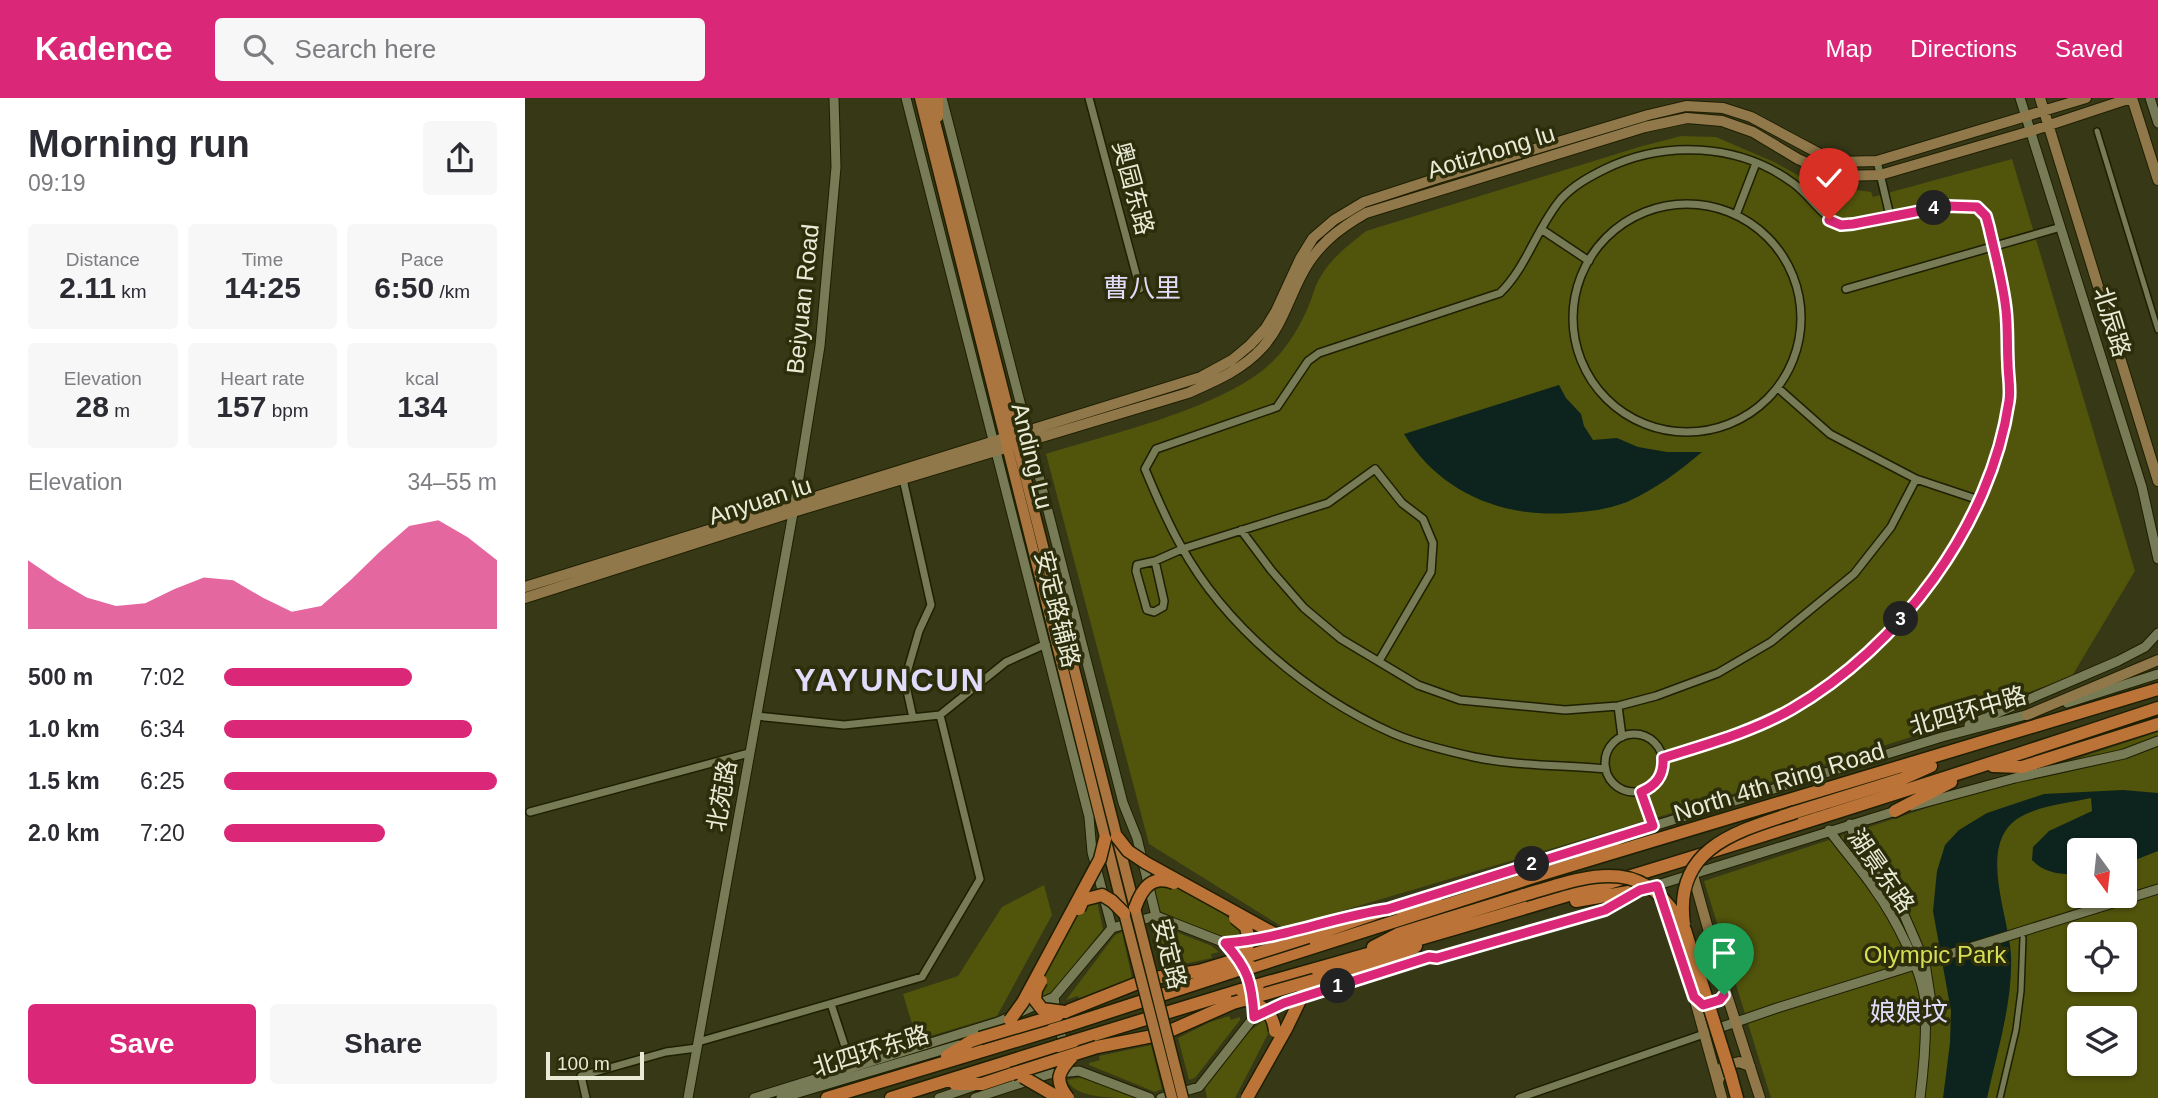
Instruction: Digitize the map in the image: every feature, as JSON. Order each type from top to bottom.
[{"type":"highway","name":"North 4th Ring Road","points":[[1229,966],[1252,967],[1549,872],[1969,748],[2158,689]]},
{"type":"highway","name":"North 4th Ring Road","points":[[1240,998],[1258,985],[1530,908],[1983,766],[2158,708]]},
{"type":"highway","points":[[1895,811],[1983,766],[2022,767],[2158,724]]},
{"type":"highway","points":[[1685,930],[1683,895],[1687,880],[1700,859],[1716,843],[1738,831],[1902,779],[1969,748]]},
{"type":"highway","points":[[1549,872],[1625,835]]},
{"type":"highway","points":[[997,1033],[1023,1002],[1111,838],[1146,863],[1292,942]]},
{"type":"highway","points":[[1344,961],[1398,934],[1579,878],[1614,875],[1645,885],[1673,909],[1685,930],[1737,1098]]},
{"type":"highway","points":[[827,1098],[1052,1030],[1067,1019],[1084,1006],[1148,979],[1229,966],[1245,951],[1249,942],[1246,927],[1188,889],[1165,879],[1146,885],[1130,910],[1102,895],[1083,900],[1036,990],[1035,1000],[1042,1009],[1067,1019]]},
{"type":"highway","points":[[1530,908],[1640,890]]},
{"type":"highway","points":[[933,1065],[976,1040],[1067,1019],[1229,966],[1388,909],[1472,898]]},
{"type":"highway","points":[[891,1098],[1074,1041],[1400,955],[1435,936]]},
{"type":"highway","points":[[1245,1098],[1286,1029],[1306,988],[1317,979]]},
{"type":"highway","points":[[940,1084],[982,1084],[1097,1047],[1163,1034],[1240,998]]},
{"type":"highway","points":[[1240,998],[1270,1012],[1276,1037],[1245,1098]]},
{"type":"highway","points":[[1068,1098],[1060,1088],[1059,1079],[1061,1070],[1073,1055]]},
{"type":"highway","points":[[1012,1074],[1023,1077],[1059,1098]]},
{"type":"main road","name":"Anding Lu","points":[[920,98],[1107,822]]},
{"type":"main road","name":"Anding Lu","points":[[929,98],[1009,441]]},
{"type":"main road","points":[[938,130],[940,98]]},
{"type":"main road","name":"北辰路","points":[[2040,98],[2158,481]]},
{"type":"main road","name":"Aotizhong lu","points":[[1009,441],[1184,383],[1232,360],[1265,329],[1313,238],[1334,220],[1364,202],[1396,191],[1640,117],[1686,106],[1723,108],[1751,117],[1835,162],[1877,161],[2086,98]]},
{"type":"main road","points":[[2132,98],[2158,180]]},
{"type":"main road","name":"Aotizhong lu","points":[[1009,441],[1029,442],[1188,393],[1230,374],[1262,348],[1280,322],[1301,275],[1316,251],[1338,229],[1366,212],[1645,127],[1687,118],[1722,121],[1753,132],[1798,159],[1836,176],[1880,175],[2132,98]]},
{"type":"main road","name":"Anyuan lu","points":[[525,587],[1009,441]]},
{"type":"main road","name":"Anyuan lu","points":[[525,598],[794,507],[903,479],[1009,441]]},
{"type":"main road","points":[[2027,715],[2158,660]]},
{"type":"main road","name":"安定路","points":[[1107,822],[1183,1098]]},
{"type":"main road","points":[[1693,875],[1724,986],[1760,1098]]},
{"type":"main road","points":[[1657,886],[1694,997],[1722,1098]]},
{"type":"main road","name":"安定路","points":[[1130,910],[1172,1098]]},
{"type":"main road","points":[[1694,997],[1703,1005],[1720,1000],[1724,995],[1724,986]]},
{"type":"main road","points":[[1717,1082],[1723,1066],[1739,1062],[1750,1066]]},
{"type":"street","name":"Beiyuan Road","points":[[794,507],[820,346],[835,167],[834,98]]},
{"type":"street","name":"安定路辅路","points":[[906,98],[977,373],[1009,441]]},
{"type":"street","name":"安定路辅路","points":[[940,98],[1009,441],[1046,644],[1089,817],[1092,852],[1112,928]]},
{"type":"street","name":"奥园东路","points":[[1089,98],[1140,289]]},
{"type":"street","name":"北辰路","points":[[2020,98],[2141,487],[2158,559]]},
{"type":"street","points":[[2150,98],[2158,123]]},
{"type":"street","points":[[2097,131],[2158,330]]},
{"type":"street","points":[[1606,769],[1476,757],[1394,734],[1315,690],[1279,663],[1236,621],[1182,549],[1145,469],[1156,449],[1277,407],[1308,361],[1319,353],[1500,293],[1512,282],[1541,229],[1562,199],[1584,180],[1615,164],[1648,153],[1685,148],[1721,152],[1756,163],[1794,184],[1829,220],[1841,225],[1946,206],[1977,207],[1986,216],[2006,311],[2009,399],[1996,451],[1979,499],[1950,554],[1917,600],[1883,639],[1842,677],[1791,710],[1738,735],[1663,758]]},
{"type":"street","points":[[1877,161],[1891,216]]},
{"type":"street","points":[[1736,215],[1756,163]]},
{"type":"street","points":[[1686,204],[1712,207],[1736,215],[1759,229],[1778,248],[1797,285],[1802,311],[1800,338],[1792,364],[1778,388],[1750,414],[1724,426],[1706,431],[1668,431],[1640,422],[1609,401],[1590,379],[1576,344],[1574,306],[1580,278],[1588,261],[1614,231],[1647,211],[1686,204]]},
{"type":"street","points":[[1846,289],[2061,228]]},
{"type":"street","points":[[1541,229],[1588,261]]},
{"type":"street","points":[[977,373],[984,348]]},
{"type":"street","points":[[1778,388],[1830,434],[1916,479],[1979,499]]},
{"type":"street","name":"安定路辅路","points":[[1029,442],[1123,803],[1137,838],[1156,916]]},
{"type":"street","points":[[1156,561],[1164,601],[1163,607],[1154,612],[1147,610],[1136,571],[1137,565],[1328,503],[1375,469],[1402,503],[1423,519],[1433,543],[1431,572],[1379,661]]},
{"type":"street","points":[[903,479],[931,605],[919,631],[908,669],[906,686],[913,718]]},
{"type":"street","points":[[1241,530],[1304,608],[1341,639],[1418,685],[1460,700],[1565,710],[1618,706],[1656,696],[1719,673],[1771,642],[1854,574],[1891,527],[1916,479]]},
{"type":"street","name":"北苑路","points":[[688,1098],[794,507]]},
{"type":"street","points":[[1942,737],[2118,661],[2145,647],[2158,633]]},
{"type":"street","points":[[756,716],[844,725],[940,715],[1006,662],[1046,644]]},
{"type":"street","name":"北四环中路","points":[[1225,943],[1258,940],[1351,915],[1388,909],[1942,737],[2027,715],[2158,674]]},
{"type":"street","points":[[1618,706],[1622,737]]},
{"type":"street","points":[[586,1098],[581,1076],[697,1045],[922,977],[980,879],[940,715]]},
{"type":"street","points":[[1630,734],[1648,737],[1655,742],[1663,758],[1661,775],[1656,783],[1641,792],[1632,792],[1615,785],[1606,769],[1608,750],[1622,737],[1630,734]]},
{"type":"street","points":[[1400,955],[1437,958],[1605,910],[1640,890],[1829,830],[2015,778],[2124,754],[2158,741]]},
{"type":"street","points":[[530,812],[750,753]]},
{"type":"street","points":[[1641,792],[1653,826]]},
{"type":"street","name":"湖景东路","points":[[1850,824],[1902,910],[1925,963],[1931,1025],[1926,1098]]},
{"type":"street","name":"湖景东路","points":[[1829,830],[1875,889],[1892,916],[1914,967],[1925,1001],[1924,1065],[1920,1098]]},
{"type":"street","points":[[1519,1098],[1535,1096],[1735,1021],[2158,889]]},
{"type":"street","points":[[754,1098],[998,1023],[1055,997],[1112,928],[1156,916],[1225,943],[1243,963],[1253,996],[1254,1017]]},
{"type":"street","points":[[2000,1098],[2016,1030],[2023,938]]},
{"type":"street","points":[[1161,1098],[1199,1087],[1254,1017],[1284,1003],[1429,957]]},
{"type":"street","points":[[1055,997],[1065,1051],[1079,1071]]},
{"type":"street","points":[[831,1004],[852,1068]]},
{"type":"street","name":"北四环东路","points":[[781,1098],[976,1040]]},
{"type":"street","points":[[975,1098],[1049,1074],[1079,1071],[1150,1098]]},
{"type":"street","points":[[939,1098],[982,1084]]},
{"type":"street","points":[[1199,1087],[1202,1098]]},
{"type":"green space","points":[[1681,136],[1716,137],[1774,162],[1814,184],[1871,192],[1873,197],[2012,159],[2135,571],[2072,676],[1908,738],[1682,810],[1284,928],[1149,844],[1046,454],[1167,417],[1199,405],[1255,376],[1275,359],[1290,341],[1325,269],[1366,231]]},
{"type":"green space","name":"Olympic Park","points":[[2158,732],[2158,1098],[1771,1098],[1704,881]]},
{"type":"green space","points":[[1162,883],[1217,909],[1236,925],[1242,934],[1238,939],[1221,939],[1160,911],[1154,886]]},
{"type":"green space","points":[[1044,885],[1052,915],[997,1016],[917,1040],[903,994],[958,976],[1002,907]]},
{"type":"green space","points":[[1097,901],[1103,929],[1047,999],[1041,1002],[1038,985],[1078,914],[1088,904]]},
{"type":"green space","points":[[1156,924],[1212,946],[1219,952],[1211,954],[1212,958],[1161,969],[1151,926]]},
{"type":"green space","points":[[1122,932],[1132,978],[1079,999],[1078,996],[1066,1000],[1115,935]]},
{"type":"green space","points":[[1229,1016],[1231,1020],[1240,1017],[1240,1020],[1195,1078],[1189,1080],[1178,1038]]},
{"type":"green space","points":[[1266,1019],[1268,1034],[1235,1098],[1207,1098],[1205,1088],[1244,1035]]},
{"type":"green space","points":[[1151,1045],[1162,1089],[1155,1092],[1089,1065],[1100,1060],[1099,1056]]},
{"type":"green space","points":[[1083,1077],[1134,1098],[1085,1094],[1071,1086],[1067,1080]]},
{"type":"water","points":[[1559,385],[1566,398],[1581,414],[1584,426],[1593,440],[1617,438],[1638,447],[1667,452],[1702,452],[1666,480],[1627,502],[1591,511],[1544,513],[1497,506],[1475,498],[1436,472],[1404,434]]},
{"type":"water","points":[[2123,790],[2158,793],[2158,851],[2137,859],[2137,838],[2067,838],[2067,874],[2042,868],[2032,860],[2033,847],[2049,831],[2092,811],[2091,798],[2032,812],[2009,826],[2001,841],[1997,859],[2009,938],[2011,973],[2003,1027],[1987,1098],[1943,1098],[1951,1011],[1933,911],[1937,871],[1945,845],[1959,830],[1987,813],[2044,794]]},
{"type":"district","name":"曹八里","points":[[1142,288]]},
{"type":"district","name":"YAYUNCUN","points":[[890,680]]},
{"type":"district","name":"娘娘坟","points":[[1909,1012]]},
{"type":"route","points":[[1724,995],[1720,1000],[1703,1005],[1694,997],[1657,886],[1640,890],[1605,910],[1437,958],[1429,957],[1284,1003],[1254,1017],[1253,996],[1243,963],[1225,943],[1258,940],[1351,915],[1388,909],[1653,826],[1641,792],[1656,783],[1664,767],[1663,758],[1738,735],[1791,710],[1842,677],[1883,639],[1917,600],[1950,554],[1979,499],[1996,451],[2009,399],[2006,311],[1989,227],[1986,216],[1977,207],[1946,206],[1853,224],[1841,225],[1829,220]]}]
